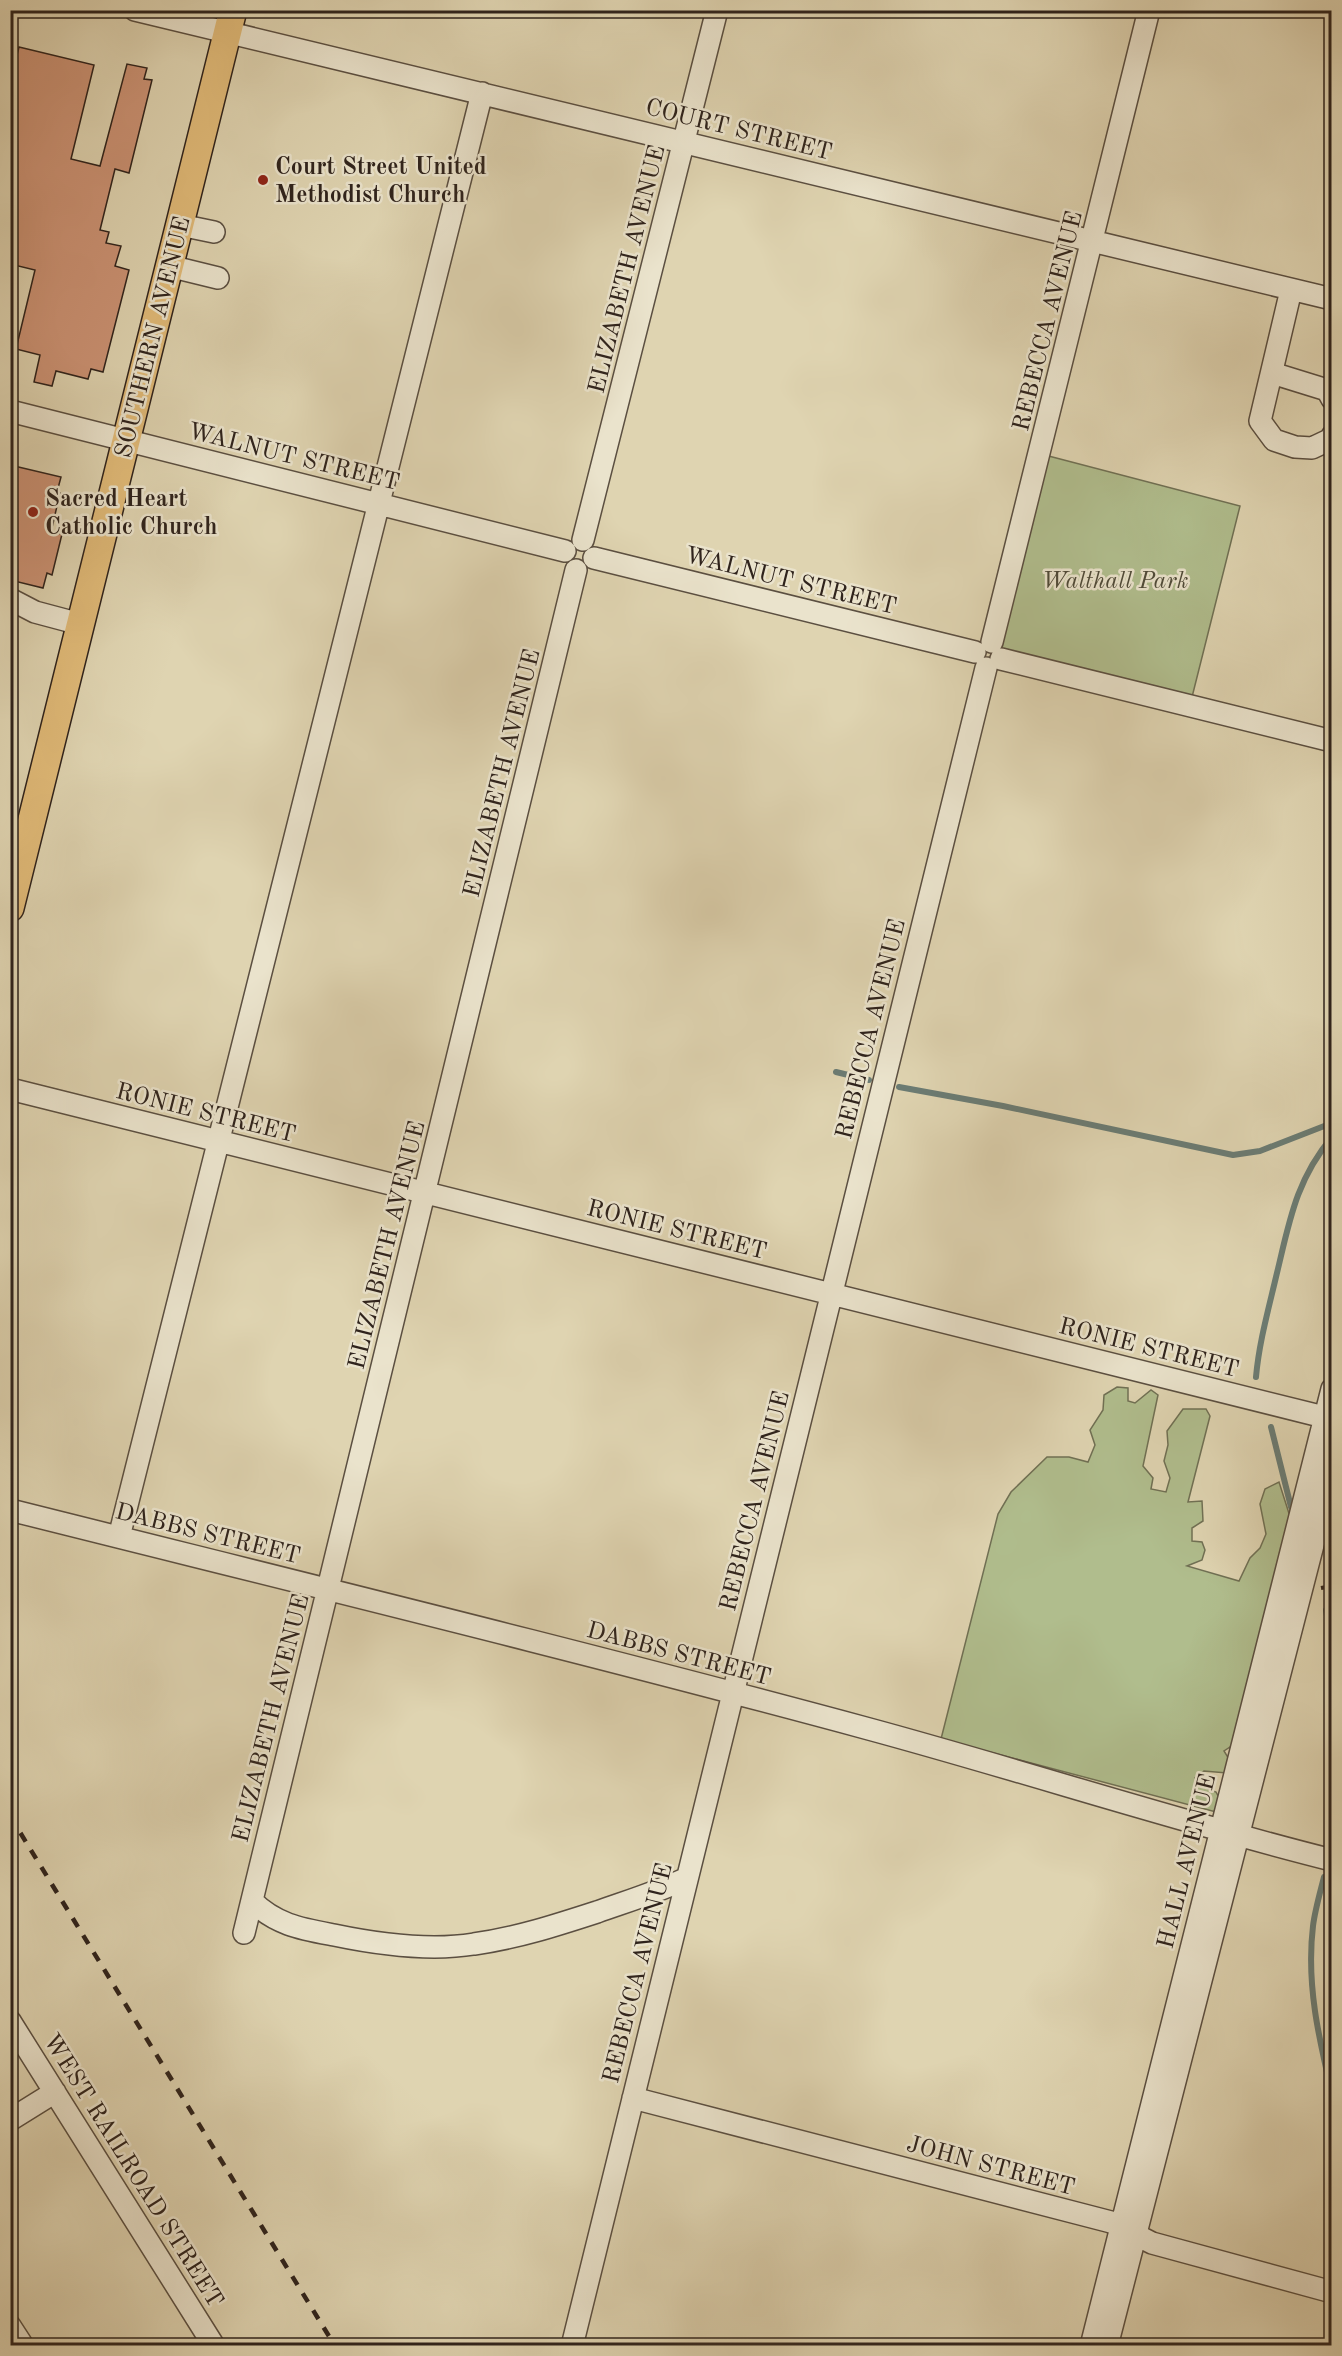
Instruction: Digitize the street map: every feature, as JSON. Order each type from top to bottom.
[{"type":"main road","name":"SOUTHERN AVENUE","points":[[10,908],[230,21]]},
{"type":"street","name":"COURT STREET","points":[[135,10],[230,21],[482,93],[1332,300]]},
{"type":"street","name":"ELIZABETH AVENUE","points":[[244,1933],[580,555],[717,10]]},
{"type":"street","name":"REBECCA AVENUE","points":[[572,2346],[1149,10]]},
{"type":"street","points":[[119,1537],[482,93]]},
{"type":"street","points":[[180,225],[214,232]]},
{"type":"street","points":[[169,266],[218,278]]},
{"type":"street","points":[[1291,290],[1260,421],[1274,440],[1295,447],[1312,448],[1331,439],[1332,436]]},
{"type":"street","points":[[1272,373],[1327,390],[1332,399]]},
{"type":"street","name":"WALNUT STREET","points":[[10,411],[1332,741]]},
{"type":"street","points":[[10,599],[35,612],[80,624]]},
{"type":"street","name":"RONIE STREET","points":[[10,1089],[1328,1418]]},
{"type":"street","name":"HALL AVENUE","points":[[1091,2346],[1128,2231],[1229,1834],[1328,1418],[1332,1389]]},
{"type":"street","name":"HALL AVENUE","points":[[1229,1834],[1332,1471]]},
{"type":"street","name":"DABBS STREET","points":[[10,1510],[734,1693],[953,1752],[1229,1834],[1332,1860]]},
{"type":"street","points":[[252,1901],[269,1916],[288,1926],[391,1944],[473,1945],[543,1930],[660,1891],[687,1878]]},
{"type":"street","name":"WEST RAILROAD STREET","points":[[10,2021],[214,2346]]},
{"type":"street","points":[[10,2120],[55,2092]]},
{"type":"street","name":"JOHN STREET","points":[[633,2098],[1111,2222],[1152,2243],[1332,2292]]},
{"type":"street","name":"HALL AVENUE","points":[[1107,2346],[1128,2231]]},
{"type":"street","points":[[10,2326],[23,2346]]},
{"type":"green space","name":"Walthall Park","points":[[1041,454],[1240,506],[1190,705],[1001,659],[999,647]]},
{"type":"green space","points":[[1117,1387],[1128,1388],[1128,1401],[1135,1403],[1151,1390],[1158,1395],[1143,1466],[1153,1478],[1151,1489],[1166,1492],[1170,1478],[1164,1461],[1168,1445],[1167,1431],[1183,1409],[1206,1409],[1210,1416],[1188,1502],[1202,1501],[1203,1521],[1192,1528],[1192,1541],[1202,1542],[1205,1550],[1202,1560],[1187,1566],[1239,1581],[1250,1558],[1260,1548],[1266,1534],[1260,1504],[1265,1489],[1279,1482],[1293,1526],[1236,1743],[1224,1751],[1232,1764],[1227,1773],[1204,1771],[1195,1778],[1201,1786],[1216,1792],[1223,1805],[1216,1812],[941,1739],[998,1514],[1011,1492],[1047,1457],[1069,1457],[1088,1462],[1095,1445],[1090,1430],[1103,1410],[1104,1395]]},
{"type":"building","points":[[19,47],[94,65],[71,159],[100,166],[127,64],[147,68],[144,79],[152,80],[129,173],[115,169],[100,230],[109,232],[106,243],[121,246],[115,266],[129,270],[103,372],[91,369],[88,379],[56,371],[52,386],[34,382],[40,355],[16,349],[35,270],[10,264],[10,83]]},
{"type":"building","name":"Sacred Heart Catholic Church","points":[[10,465],[61,477],[57,492],[60,493],[51,532],[62,534],[52,575],[47,573],[43,588],[10,580]]},
{"type":"waterway","points":[[836,1072],[869,1080]]},
{"type":"waterway","points":[[899,1087],[1003,1106],[1233,1155],[1260,1151],[1332,1123]]},
{"type":"waterway","points":[[1256,1377],[1264,1327],[1295,1204],[1309,1170],[1332,1137]]},
{"type":"waterway","points":[[1271,1427],[1291,1507]]},
{"type":"waterway","points":[[1326,1610],[1331,1639],[1332,1665]]},
{"type":"waterway","points":[[1329,1839],[1332,1822]]},
{"type":"waterway","points":[[1324,1877],[1313,1926],[1311,1969],[1318,2032],[1332,2094]]},
{"type":"railway","points":[[10,1816],[335,2346]]},
{"type":"place","name":"Court Street United Methodist Church","points":[[263,180]]},
{"type":"place","name":"Sacred Heart Catholic Church","points":[[33,512]]}]
